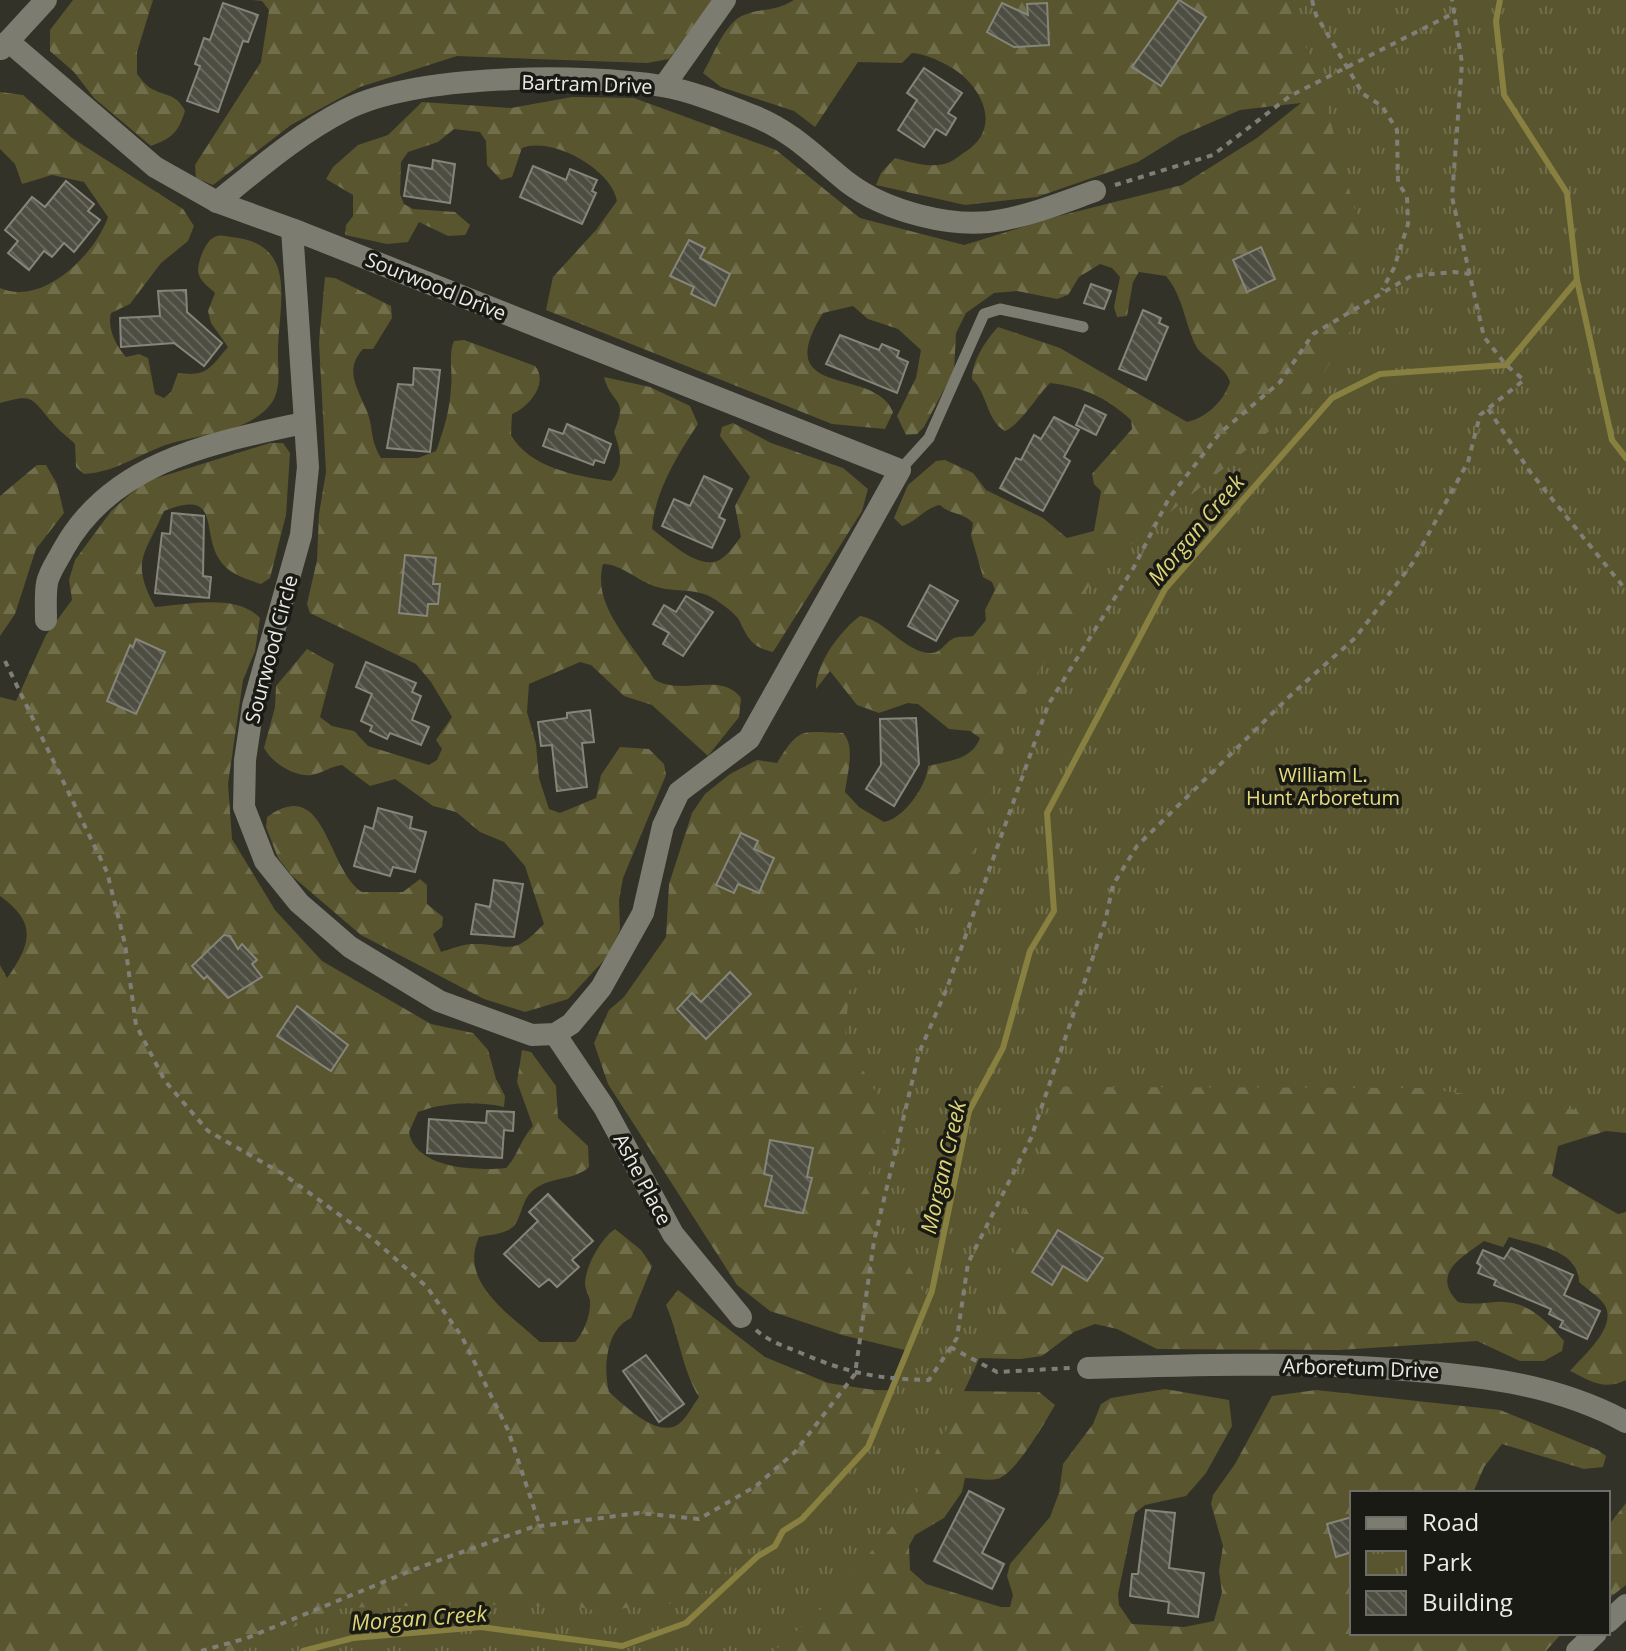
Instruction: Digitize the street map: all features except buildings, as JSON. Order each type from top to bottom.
[{"type":"street","points":[[4,46],[46,0]]},
{"type":"street","points":[[664,86],[725,0]]},
{"type":"street","name":"Sourwood Drive","points":[[4,46],[155,167],[217,202],[900,470]]},
{"type":"street","name":"Bartram Drive","points":[[217,202],[278,153],[347,109],[425,84],[591,80],[664,86],[754,116],[791,134],[873,199],[915,216],[999,221],[1095,191]]},
{"type":"street","name":"Sourwood Circle","points":[[292,229],[308,467],[301,535],[253,706],[245,760],[244,807],[265,861],[299,903],[350,947],[427,993],[532,1035],[555,1034]]},
{"type":"street","points":[[46,620],[47,580],[72,535],[113,488],[164,462],[219,441],[303,423]]},
{"type":"street","points":[[555,1034],[571,1024],[601,988],[624,952],[643,913],[663,826],[679,792],[749,739],[900,470]]},
{"type":"street","name":"Ashe Place","points":[[555,1034],[604,1107],[673,1234],[741,1317]]},
{"type":"street","name":"Arboretum Drive","points":[[1088,1368],[1328,1365],[1455,1371],[1517,1382],[1578,1400],[1626,1422]]},
{"type":"street","points":[[1610,1620],[1626,1605]]},
{"type":"street","points":[[1577,1651],[1594,1635]]},
{"type":"lane","points":[[900,470],[929,438],[984,314],[1000,309],[1083,327]]},
{"type":"path","points":[[1312,0],[1316,15],[1363,94],[1382,106],[1397,130],[1398,182],[1407,197],[1408,224],[1394,268],[1382,290]]},
{"type":"path","points":[[741,1317],[768,1340],[829,1367],[879,1379],[929,1380],[957,1338],[968,1263],[1031,1138],[1105,922],[1113,885],[1137,846],[1291,695],[1355,638],[1412,564],[1468,462],[1480,415],[1524,380],[1506,365],[1484,337],[1452,197],[1462,63],[1452,0]]},
{"type":"path","points":[[1095,191],[1213,155],[1290,96],[1452,14]]},
{"type":"path","points":[[201,1651],[247,1638],[420,1567],[540,1526],[639,1513],[699,1519],[756,1486],[795,1452],[855,1374],[874,1241],[919,1053],[947,988],[1048,705],[1134,567],[1169,498],[1220,433],[1280,382],[1313,334],[1382,290],[1411,276],[1454,272],[1470,274]]},
{"type":"path","points":[[1488,409],[1531,473],[1626,590]]},
{"type":"path","points":[[5,661],[107,872],[125,944],[136,1025],[165,1081],[208,1131],[283,1174],[348,1220],[427,1287],[462,1337],[508,1430],[540,1526]]},
{"type":"path","points":[[950,1347],[997,1372],[1088,1368]]},
{"type":"green space","points":[[73,0],[153,0],[137,52],[137,74],[150,88],[175,98],[182,105],[185,111],[180,125],[169,137],[151,146],[94,98],[74,72],[50,51],[50,30]]},
{"type":"green space","points":[[252,0],[713,0],[669,59],[647,63],[457,56],[360,87],[291,125],[213,185],[196,178],[195,165],[261,62],[269,10],[262,1]]},
{"type":"green space","points":[[794,0],[1626,0],[1626,1133],[1606,1131],[1558,1146],[1552,1176],[1618,1214],[1626,1212],[1626,1380],[1604,1385],[1570,1371],[1603,1331],[1607,1322],[1604,1304],[1579,1282],[1577,1271],[1564,1256],[1543,1246],[1509,1237],[1503,1247],[1484,1241],[1467,1253],[1448,1274],[1447,1282],[1458,1302],[1507,1302],[1526,1308],[1542,1318],[1564,1341],[1562,1351],[1544,1361],[1520,1361],[1477,1341],[1339,1350],[1157,1349],[1117,1329],[1095,1324],[1074,1332],[1042,1356],[1021,1359],[934,1357],[842,1335],[770,1311],[737,1285],[608,1084],[594,1043],[609,1010],[624,997],[666,937],[669,884],[692,813],[705,794],[730,774],[757,760],[777,763],[791,743],[803,734],[843,733],[850,753],[845,792],[859,807],[884,822],[899,815],[913,800],[928,766],[965,755],[980,738],[970,731],[949,729],[918,704],[908,703],[879,713],[857,705],[830,671],[816,689],[820,669],[830,648],[860,616],[877,623],[909,646],[927,653],[939,650],[954,638],[973,636],[986,620],[985,610],[995,590],[992,582],[983,577],[971,535],[973,523],[940,505],[902,526],[894,518],[908,485],[936,461],[945,460],[973,473],[986,490],[1043,518],[1067,538],[1094,531],[1101,491],[1094,484],[1092,474],[1132,429],[1131,420],[1094,394],[1050,383],[1022,417],[1005,431],[994,420],[972,379],[980,351],[998,327],[1060,348],[1187,422],[1213,408],[1230,382],[1224,371],[1196,346],[1177,293],[1166,276],[1139,272],[1133,282],[1127,316],[1117,317],[1114,307],[1120,277],[1112,268],[1100,264],[1079,277],[1068,295],[1057,299],[1017,291],[994,293],[966,313],[956,333],[954,371],[924,427],[917,434],[906,435],[897,416],[916,378],[921,350],[898,329],[868,319],[853,306],[823,313],[809,341],[808,359],[816,371],[867,389],[883,398],[893,412],[885,429],[832,424],[546,310],[553,277],[596,230],[617,201],[613,189],[604,178],[578,158],[548,147],[522,148],[512,177],[501,180],[487,165],[486,141],[480,132],[454,129],[438,142],[408,152],[401,162],[400,194],[404,204],[413,209],[455,212],[470,225],[465,235],[448,236],[419,222],[408,242],[387,244],[345,235],[346,225],[353,216],[353,195],[326,179],[333,167],[358,145],[388,135],[422,102],[511,108],[572,97],[634,98],[776,150],[860,218],[964,245],[1055,217],[1182,185],[1257,138],[1301,103],[1240,110],[1180,136],[1138,162],[1037,197],[965,205],[876,185],[881,173],[895,158],[925,165],[944,164],[977,142],[986,118],[978,93],[947,65],[912,53],[902,63],[858,62],[815,127],[794,111],[721,87],[703,73],[725,32],[737,19]]},
{"type":"green space","name":"William L. Hunt Arboretum","points":[[1286,0],[1626,0],[1626,1117],[1423,1088],[1057,1087],[994,1327],[912,1503],[826,1605],[774,1651],[243,1651],[321,1614],[343,1608],[467,1604],[578,1607],[597,1611],[688,1602],[709,1589],[748,1549],[761,1547],[805,1511],[864,1445],[888,1402],[928,1301],[865,1185],[890,1117],[845,1039],[849,991],[970,861],[1015,712],[1098,571],[1306,401],[1358,319],[1366,250],[1317,73]]},
{"type":"green space","points":[[0,92],[23,95],[72,138],[183,209],[194,226],[188,241],[161,263],[130,304],[111,313],[111,331],[122,353],[126,357],[139,354],[148,358],[155,394],[164,398],[171,392],[178,373],[202,372],[228,347],[211,323],[208,311],[215,293],[198,271],[210,240],[224,236],[252,242],[266,250],[280,276],[278,377],[274,399],[260,415],[235,428],[176,442],[116,467],[84,474],[76,467],[75,444],[35,403],[20,398],[0,403],[0,288],[16,292],[33,290],[65,274],[92,247],[108,217],[84,182],[52,175],[22,184],[15,164],[0,149]]},
{"type":"green space","points":[[325,277],[335,278],[391,306],[392,318],[373,349],[363,349],[357,357],[353,371],[381,458],[418,458],[436,451],[449,404],[452,346],[454,341],[464,340],[535,366],[540,380],[538,387],[525,406],[512,414],[511,435],[519,446],[542,463],[569,473],[611,481],[618,469],[619,451],[614,432],[620,406],[604,377],[650,387],[690,406],[698,424],[662,488],[652,529],[697,560],[713,562],[721,559],[741,537],[735,506],[750,477],[720,436],[722,427],[733,423],[771,443],[843,468],[868,489],[862,511],[773,652],[755,644],[735,615],[709,596],[653,586],[618,567],[603,564],[601,580],[609,610],[654,679],[676,686],[723,686],[741,698],[739,717],[708,756],[652,705],[624,696],[591,665],[580,662],[529,684],[527,712],[536,744],[539,778],[549,809],[560,813],[596,798],[601,775],[620,747],[649,749],[664,764],[666,775],[623,878],[619,900],[620,930],[607,957],[568,999],[525,1012],[484,999],[361,935],[292,876],[278,858],[266,827],[267,817],[287,807],[302,807],[323,829],[340,864],[362,892],[403,892],[420,879],[427,885],[427,904],[443,917],[442,927],[433,934],[441,952],[471,944],[510,947],[524,942],[544,924],[525,866],[504,842],[480,832],[456,812],[433,806],[395,779],[370,786],[342,765],[312,775],[298,774],[278,764],[264,748],[275,707],[276,686],[307,649],[334,664],[320,717],[332,726],[354,731],[368,746],[429,765],[437,760],[442,749],[436,740],[452,717],[416,664],[310,613],[307,604],[317,560],[319,514],[326,472],[319,342]]},
{"type":"green space","points":[[270,443],[283,443],[290,453],[286,515],[270,578],[261,584],[227,569],[214,548],[202,508],[182,505],[164,511],[146,548],[143,578],[155,607],[224,603],[250,610],[260,618],[255,651],[243,680],[228,784],[232,839],[275,910],[322,961],[431,1024],[473,1033],[488,1050],[496,1079],[505,1096],[504,1107],[461,1104],[418,1112],[409,1132],[414,1144],[423,1154],[449,1165],[479,1169],[506,1168],[533,1126],[517,1082],[522,1050],[531,1052],[556,1086],[558,1118],[588,1146],[589,1167],[536,1188],[527,1198],[514,1226],[503,1232],[479,1237],[474,1254],[481,1283],[491,1297],[540,1342],[575,1342],[578,1338],[589,1312],[590,1301],[585,1283],[588,1268],[600,1246],[615,1229],[641,1250],[652,1266],[631,1318],[623,1323],[611,1340],[606,1372],[609,1392],[652,1424],[671,1427],[680,1423],[699,1397],[688,1375],[666,1305],[678,1290],[765,1357],[828,1383],[874,1390],[1039,1392],[1055,1405],[1013,1468],[997,1479],[965,1478],[962,1492],[944,1518],[915,1535],[909,1546],[910,1570],[926,1584],[1001,1607],[1010,1607],[1013,1595],[1007,1576],[1010,1564],[1050,1517],[1059,1493],[1063,1464],[1093,1424],[1101,1404],[1111,1398],[1165,1389],[1229,1400],[1232,1426],[1206,1473],[1186,1496],[1145,1505],[1135,1513],[1118,1594],[1119,1605],[1132,1624],[1184,1627],[1214,1621],[1222,1592],[1219,1571],[1223,1546],[1211,1504],[1213,1495],[1235,1464],[1272,1396],[1316,1390],[1500,1410],[1598,1450],[1606,1456],[1603,1467],[1584,1469],[1502,1444],[1484,1467],[1474,1491],[1350,1491],[1350,1635],[1560,1635],[1546,1651],[0,1651],[0,965],[7,978],[21,955],[27,934],[20,915],[0,896],[0,697],[16,701],[46,635],[72,600],[69,580],[75,560],[112,510],[144,482]]},
{"type":"green space","points":[[37,465],[46,465],[57,484],[64,513],[36,549],[15,614],[0,636],[0,496]]},
{"type":"green space","points":[[1626,1503],[1626,1585],[1610,1597],[1610,1523]]},
{"type":"waterway","name":"Morgan Creek","points":[[303,1651],[353,1638],[481,1627],[622,1646],[686,1623],[758,1556],[775,1546],[783,1531],[802,1519],[868,1447],[932,1291],[969,1111],[1003,1048],[1030,951],[1054,911],[1047,813],[1165,589],[1332,398],[1380,374],[1506,365],[1577,280],[1567,193],[1504,95],[1496,21],[1500,0]]},
{"type":"waterway","name":"Morgan Creek","points":[[1577,280],[1612,440],[1626,458]]}]
